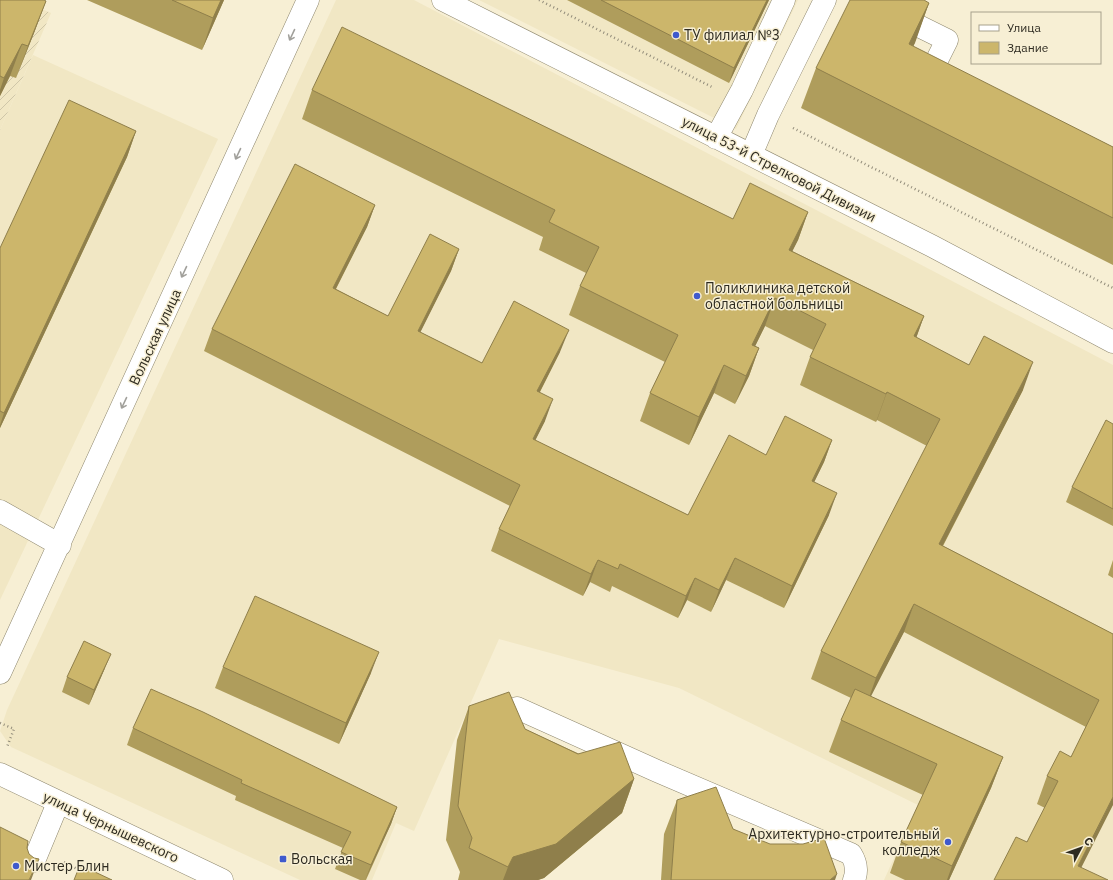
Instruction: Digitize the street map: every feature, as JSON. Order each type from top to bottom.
[{"type":"street","name":"Вольская улица","points":[[0,673],[60,545],[308,0]]},
{"type":"street","name":"улица 53-й Стрелковой Дивизии","points":[[443,0],[925,243],[1113,342]]},
{"type":"street","points":[[716,138],[737,99],[784,0]]},
{"type":"street","points":[[751,155],[768,115],[825,0]]},
{"type":"street","points":[[866,0],[947,40],[925,84],[946,94]]},
{"type":"street","points":[[0,511],[60,545]]},
{"type":"street","points":[[517,708],[657,771],[850,854],[856,862],[856,875],[854,880]]},
{"type":"street","name":"улица Чернышевского","points":[[0,774],[222,880]]},
{"type":"street","points":[[34,861],[58,803]]},
{"type":"path","points":[[539,0],[737,99]]},
{"type":"path","points":[[768,115],[1113,288]]},
{"type":"path","points":[[0,723],[14,730],[6,750]]},
{"type":"shaded area","points":[[0,0],[22,0],[51,13],[0,130]]},
{"type":"shaded area","points":[[336,0],[414,0],[1113,365],[1113,880],[884,880],[918,805],[679,688],[499,639],[414,831],[396,823],[372,880],[300,880],[11,747],[0,731],[7,710]]},
{"type":"shaded area","points":[[479,0],[798,0],[736,129]]},
{"type":"shaded area","points":[[33,55],[218,139],[0,600],[0,130]]},
{"type":"building","points":[[0,0],[46,1],[28,46],[22,44],[4,78],[0,76]]},
{"type":"building","points":[[172,0],[221,0],[213,18]]},
{"type":"building","name":"ТУ филиал №3","points":[[601,0],[767,0],[734,68]]},
{"type":"building","points":[[850,0],[924,0],[929,3],[909,44],[1113,147],[1113,218],[816,68]]},
{"type":"building","points":[[342,27],[733,219],[750,183],[808,212],[789,250],[924,316],[914,336],[969,365],[984,336],[1033,362],[939,544],[1113,634],[1113,797],[1078,866],[1108,880],[994,880],[1016,837],[1027,842],[1058,781],[1047,776],[1060,751],[1071,757],[1099,700],[914,604],[876,678],[821,651],[940,419],[887,392],[886,394],[810,357],[826,324],[775,298],[752,345],[759,348],[746,376],[724,365],[699,417],[650,393],[678,335],[580,286],[599,247],[549,222],[555,210],[312,90]]},
{"type":"building","points":[[69,100],[136,131],[4,413],[0,411],[0,248]]},
{"type":"building","points":[[295,164],[375,205],[333,288],[388,316],[430,234],[459,249],[418,331],[482,363],[514,301],[569,330],[537,391],[553,399],[533,439],[688,515],[729,435],[766,455],[785,416],[832,440],[812,481],[837,493],[792,586],[735,558],[719,590],[695,578],[686,596],[620,564],[618,569],[598,560],[591,574],[499,529],[520,485],[212,329]]},
{"type":"building","points":[[1106,420],[1113,424],[1113,509],[1072,487]]},
{"type":"building","points":[[255,596],[379,652],[346,723],[223,667]]},
{"type":"building","points":[[84,641],[111,654],[94,690],[67,677]]},
{"type":"building","points":[[151,689],[203,712],[397,807],[371,865],[341,852],[351,832],[241,783],[242,780],[133,728]]},
{"type":"building","points":[[855,689],[1003,757],[952,866],[901,842],[937,764],[841,720]]},
{"type":"building","points":[[509,692],[525,729],[578,754],[620,742],[634,779],[556,844],[513,857],[508,867],[469,848],[472,838],[458,806],[469,706]]},
{"type":"building","points":[[716,787],[733,829],[770,844],[803,844],[824,838],[837,874],[830,880],[671,880],[677,800]]},
{"type":"building","points":[[0,827],[28,841],[27,848],[29,854],[34,858],[39,859],[29,880],[0,880]]},
{"type":"building","points":[[80,865],[112,880],[74,880]]},
{"type":"place","name":"ТУ филиал №3","points":[[676,35]]},
{"type":"place","name":"Поликлиника детской областной больницы","points":[[697,296]]},
{"type":"place","name":"Архитектурно-строительный колледж","points":[[948,842]]},
{"type":"place","name":"Вольская","points":[[283,859]]},
{"type":"place","name":"Мистер Блин","points":[[16,866]]}]
